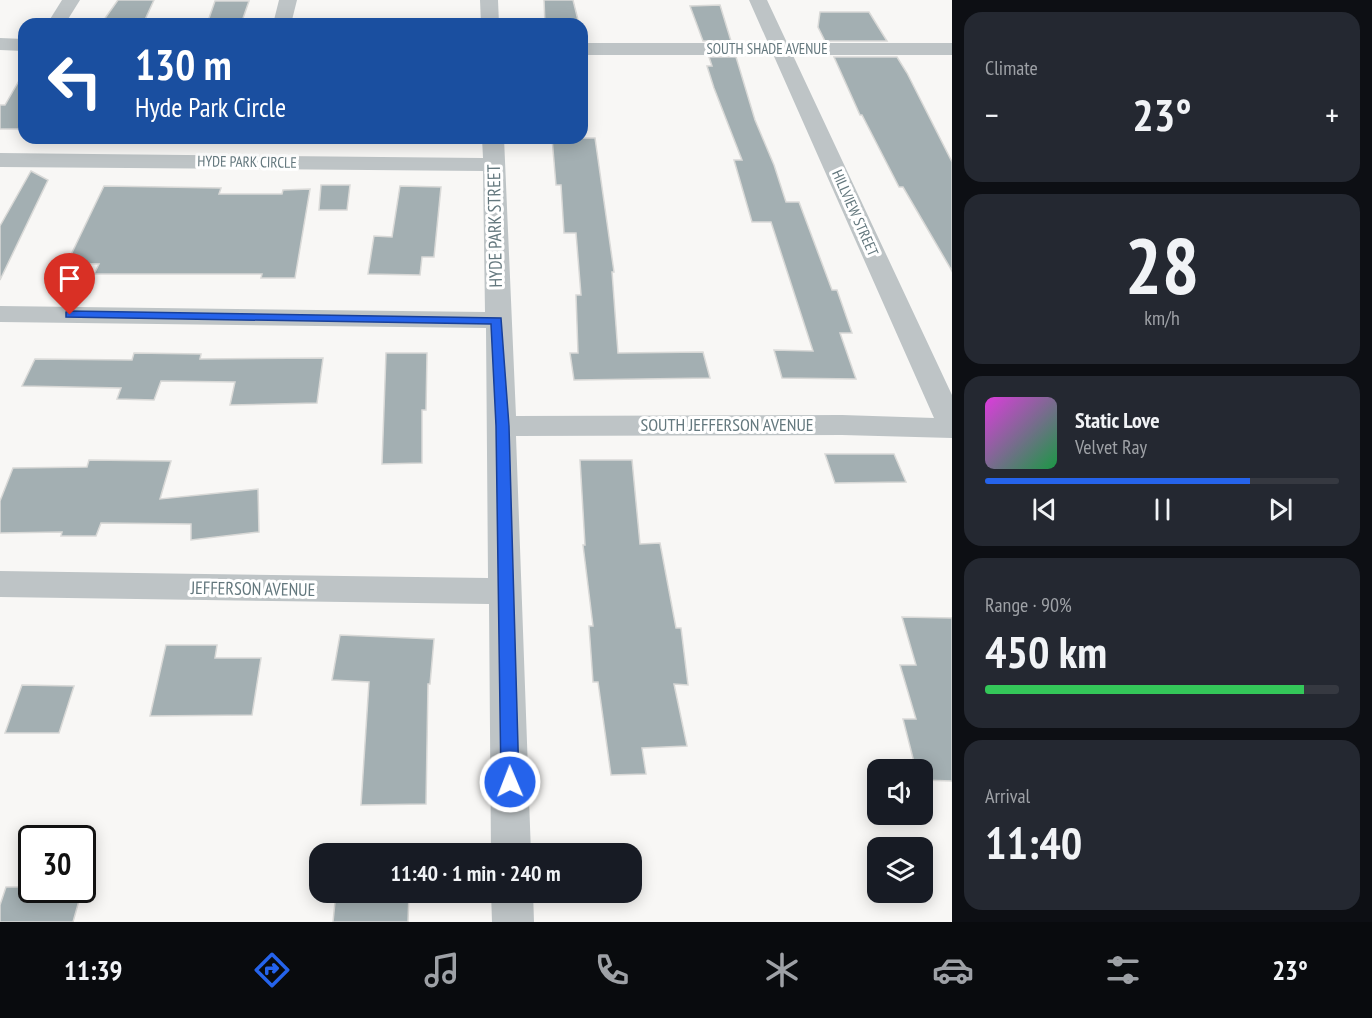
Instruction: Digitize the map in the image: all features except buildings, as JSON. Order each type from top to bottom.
[{"type":"street","points":[[60,18],[71,0]]},
{"type":"street","points":[[284,18],[288,0]]},
{"type":"street","points":[[489,0],[490,18]]},
{"type":"street","name":"HILLVIEW STREET","points":[[758,0],[952,427]]},
{"type":"street","points":[[0,44],[18,45]]},
{"type":"street","name":"SOUTH SHADE AVENUE","points":[[588,49],[952,49]]},
{"type":"street","name":"HYDE PARK CIRCLE","points":[[0,160],[493,152]]},
{"type":"street","name":"HYDE PARK STREET","points":[[493,152],[497,320],[503,426],[511,843]]},
{"type":"street","points":[[0,314],[497,320]]},
{"type":"street","name":"SOUTH JEFFERSON AVENUE","points":[[503,426],[952,427]]},
{"type":"street","name":"JEFFERSON AVENUE","points":[[0,584],[505,591]]},
{"type":"street","points":[[512,903],[513,922]]},
{"type":"route","points":[[70,315],[497,320],[503,426],[510,782]]}]
